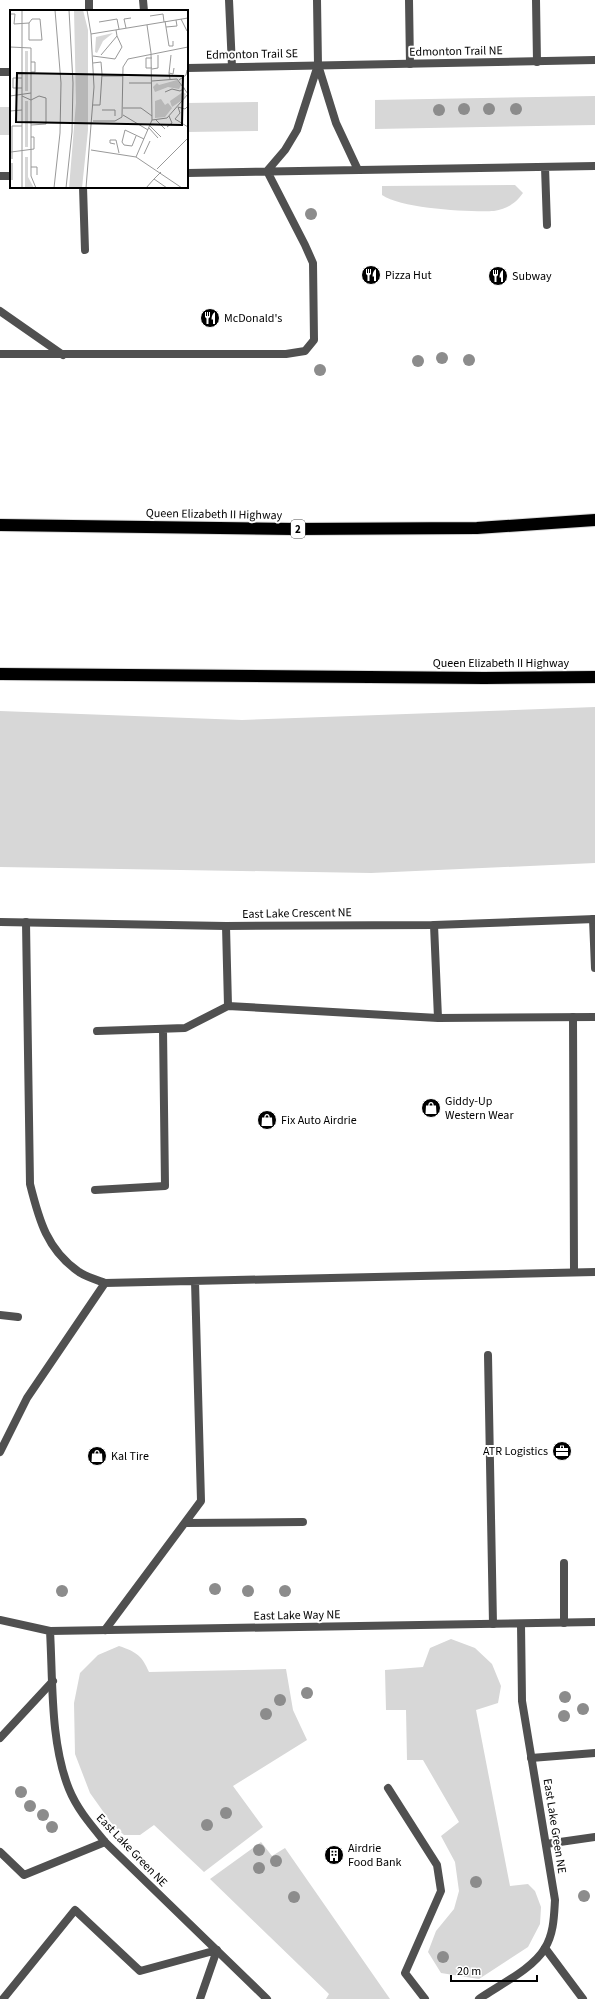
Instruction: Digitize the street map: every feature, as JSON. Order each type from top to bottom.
[{"type":"highway","name":"Queen Elizabeth II Highway","points":[[0,525],[294,529],[461,528],[595,520]]},
{"type":"highway","name":"Queen Elizabeth II Highway","points":[[0,674],[484,678],[595,676]]},
{"type":"street","points":[[142,0],[144,10]]},
{"type":"street","points":[[230,0],[232,67]]},
{"type":"street","points":[[317,0],[318,65],[336,123],[358,170]]},
{"type":"street","points":[[409,0],[410,64]]},
{"type":"street","points":[[536,0],[537,62]]},
{"type":"street","name":"Edmonton Trail NE","points":[[318,65],[595,60]]},
{"type":"street","points":[[267,171],[285,150],[297,130],[318,65]]},
{"type":"street","name":"Edmonton Trail SE","points":[[188,68],[318,65]]},
{"type":"street","points":[[188,173],[595,166]]},
{"type":"street","points":[[545,167],[547,226]]},
{"type":"street","points":[[0,354],[286,354],[305,351],[314,340],[313,264],[306,245],[267,171]]},
{"type":"street","points":[[84,188],[85,250]]},
{"type":"street","points":[[0,311],[63,355]]},
{"type":"street","points":[[594,919],[595,968]]},
{"type":"street","name":"East Lake Crescent NE","points":[[0,922],[226,926],[434,924],[594,919]]},
{"type":"street","points":[[26,922],[30,1184],[39,1220],[56,1252],[80,1272],[105,1283],[595,1272]]},
{"type":"street","points":[[434,924],[438,1018]]},
{"type":"street","points":[[226,926],[228,1006]]},
{"type":"street","points":[[97,1031],[185,1028],[228,1006],[438,1018],[595,1017]]},
{"type":"street","points":[[574,1018],[574,1272]]},
{"type":"street","points":[[95,1190],[166,1186],[163,1028]]},
{"type":"street","points":[[105,1630],[201,1502],[195,1281]]},
{"type":"street","points":[[0,1452],[27,1398],[105,1283]]},
{"type":"street","points":[[0,1315],[18,1317]]},
{"type":"street","points":[[488,1355],[493,1624]]},
{"type":"street","points":[[185,1523],[303,1522]]},
{"type":"street","points":[[564,1563],[564,1623]]},
{"type":"street","name":"East Lake Way NE","points":[[0,1620],[50,1631],[595,1622]]},
{"type":"street","name":"East Lake Green NE","points":[[482,1998],[531,1964],[545,1948],[554,1924],[555,1900],[522,1701],[521,1624]]},
{"type":"street","name":"East Lake Green NE","points":[[50,1631],[55,1721],[60,1762],[69,1789],[83,1816],[105,1842],[267,1999]]},
{"type":"street","points":[[0,1738],[53,1681]]},
{"type":"street","points":[[531,1758],[595,1753]]},
{"type":"street","points":[[388,1788],[437,1865],[441,1891],[405,1973],[425,1999]]},
{"type":"street","points":[[546,1844],[595,1837]]},
{"type":"street","points":[[0,1852],[24,1875],[105,1842]]},
{"type":"street","points":[[3,1999],[75,1910],[140,1971],[217,1950]]},
{"type":"street","points":[[545,1948],[583,1999]]},
{"type":"street","points":[[200,1999],[217,1950]]},
{"type":"shaded area","points":[[595,96],[595,125],[375,129],[375,100]]},
{"type":"shaded area","points":[[258,102],[258,131],[188,132],[188,103]]},
{"type":"shaded area","points":[[0,107],[10,107],[10,135],[0,135]]},
{"type":"shaded area","points":[[515,185],[523,193],[520,197],[511,205],[494,211],[436,209],[404,204],[382,195],[382,186]]},
{"type":"shaded area","points":[[595,707],[595,863],[371,873],[0,867],[0,711],[242,720]]},
{"type":"shaded area","points":[[451,1639],[475,1648],[492,1664],[501,1686],[498,1703],[476,1710],[510,1886],[528,1884],[535,1891],[541,1907],[540,1924],[528,1947],[479,1979],[441,1973],[428,1952],[436,1931],[454,1909],[459,1891],[455,1862],[441,1836],[459,1822],[423,1760],[407,1760],[406,1710],[386,1710],[385,1670],[423,1667],[430,1648]]},
{"type":"shaded area","points":[[119,1646],[138,1655],[144,1662],[149,1672],[286,1669],[293,1710],[307,1740],[233,1786],[263,1827],[204,1872],[154,1825],[140,1835],[124,1835],[112,1824],[90,1793],[75,1754],[74,1703],[80,1673],[98,1655]]},
{"type":"shaded area","points":[[261,1842],[272,1856],[285,1848],[390,1999],[326,1999],[329,1994],[210,1879]]},
{"type":"place","name":"Pizza Hut","points":[[371,275]]},
{"type":"place","name":"Subway","points":[[498,276]]},
{"type":"place","name":"McDonald's","points":[[210,318]]},
{"type":"place","name":"Giddy-Up Western Wear","points":[[431,1108]]},
{"type":"place","name":"Fix Auto Airdrie","points":[[267,1120]]},
{"type":"place","name":"ATR Logistics","points":[[562,1451]]},
{"type":"place","name":"Kal Tire","points":[[97,1456]]},
{"type":"place","name":"Airdrie Food Bank","points":[[334,1855]]}]
